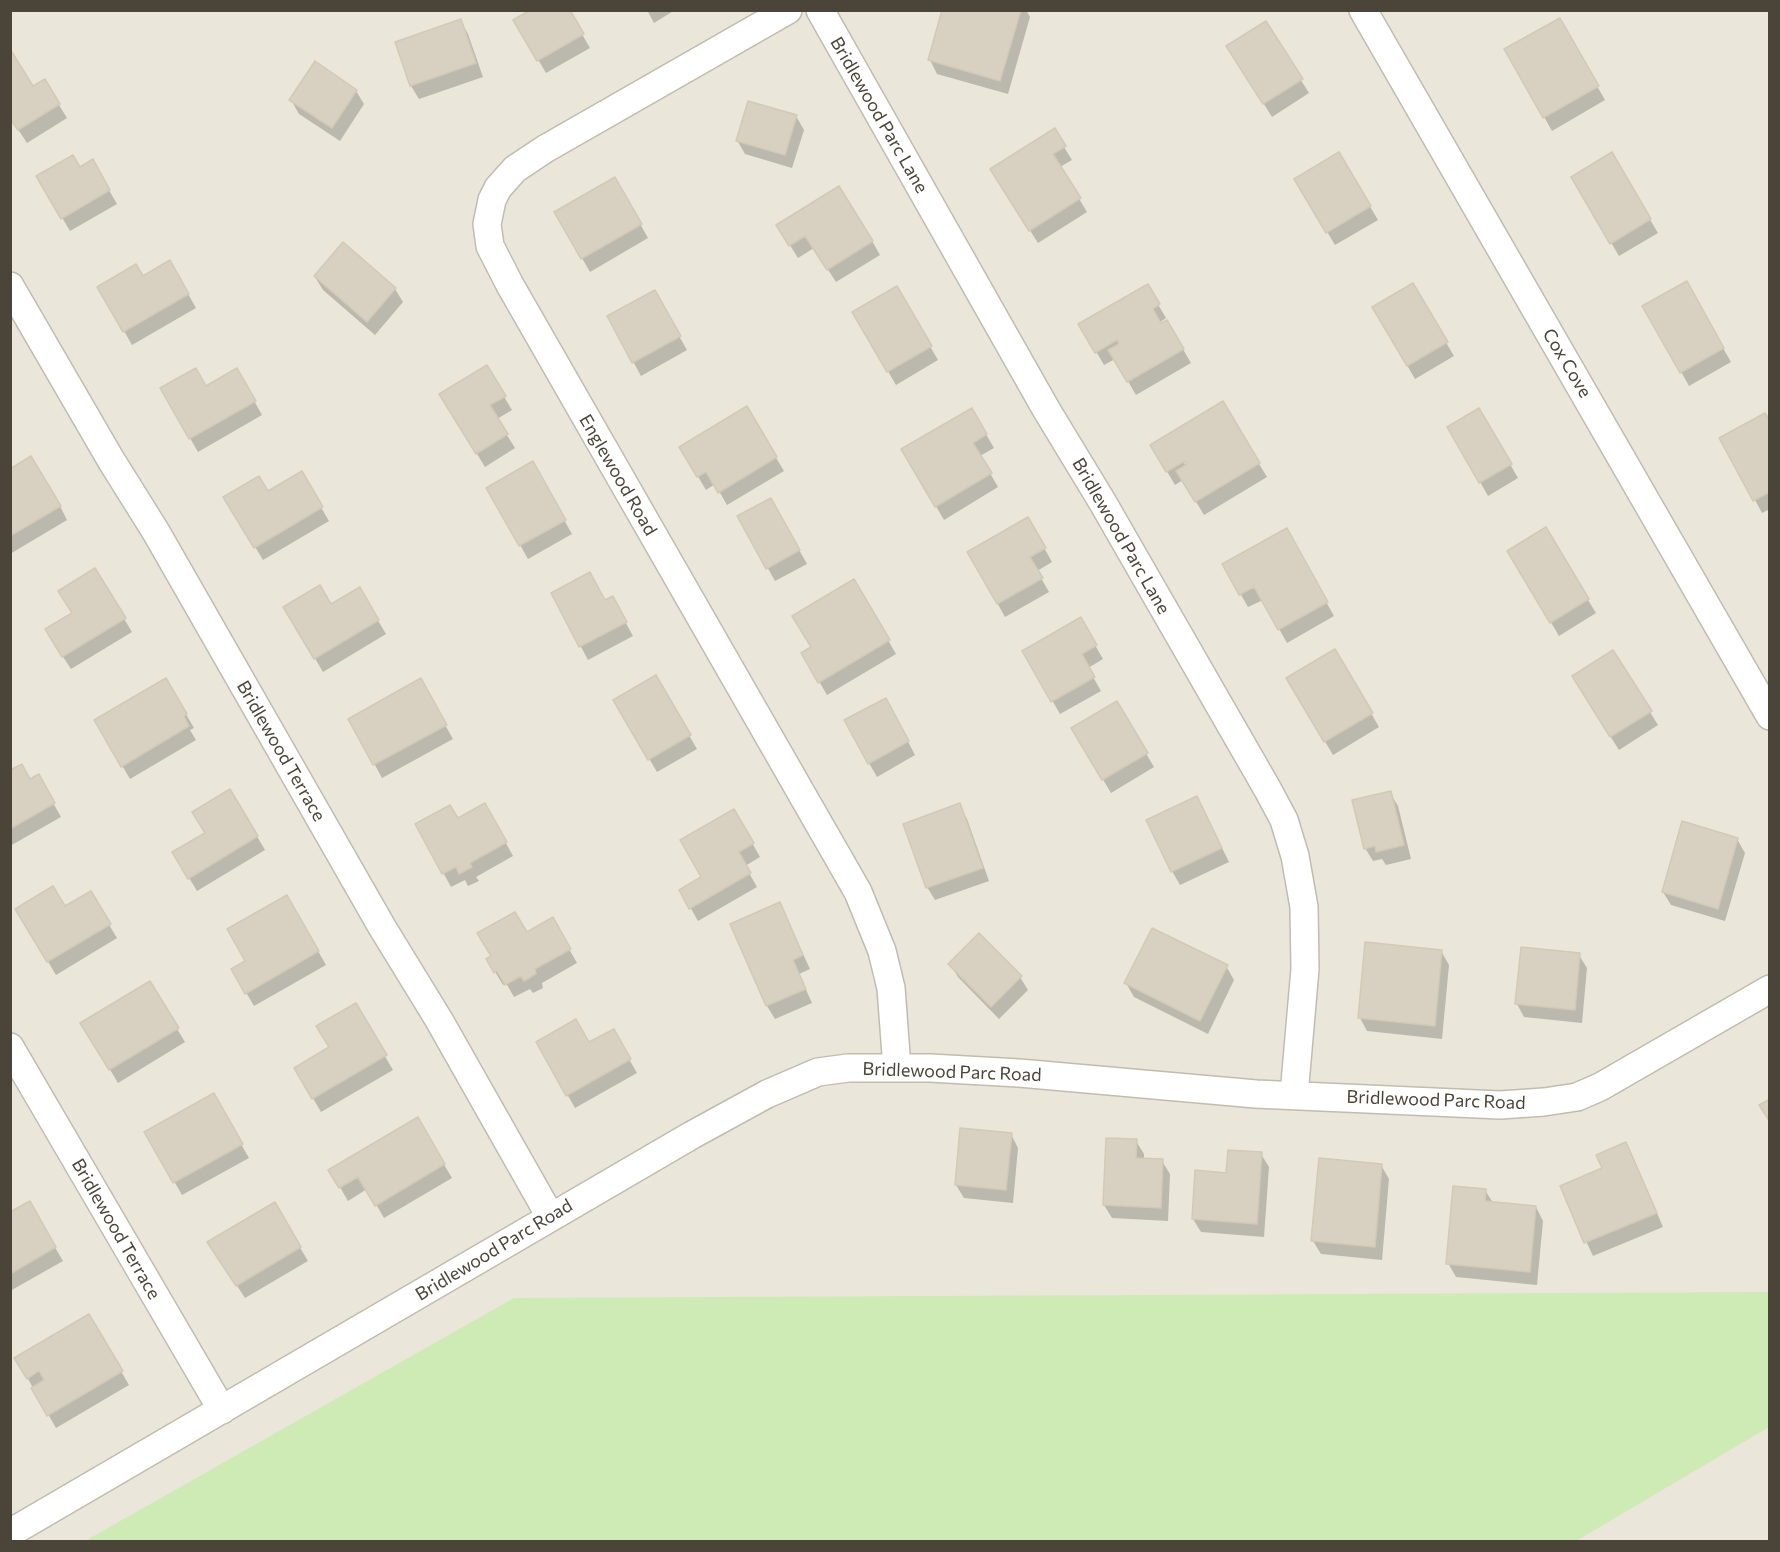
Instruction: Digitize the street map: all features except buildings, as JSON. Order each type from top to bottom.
[{"type":"street","name":"Englewood Road","points":[[788,10],[604,115],[515,169],[498,188],[492,200],[487,224],[490,246],[510,285],[858,892],[879,942],[891,988],[897,1068]]},
{"type":"street","name":"Bridlewood Parc Lane","points":[[820,10],[1046,409],[1103,503],[1284,820],[1295,856],[1304,907],[1305,969],[1294,1095]]},
{"type":"street","name":"Cox Cove","points":[[1363,10],[1770,716]]},
{"type":"street","name":"Bridlewood Terrace","points":[[10,286],[111,460],[156,532],[550,1216]]},
{"type":"street","name":"Bridlewood Parc Road","points":[[10,1533],[550,1216],[767,1094],[818,1072],[848,1068],[930,1068],[1019,1073],[1256,1094],[1500,1105],[1544,1102],[1577,1097],[1600,1087],[1770,989]]},
{"type":"street","name":"Bridlewood Terrace","points":[[10,1047],[222,1410]]},
{"type":"shaded area","points":[[11,11],[1769,11],[1769,1541],[11,1541]]},
{"type":"green space","points":[[1769,1292],[1769,1427],[1576,1541],[85,1541],[514,1298]]}]
